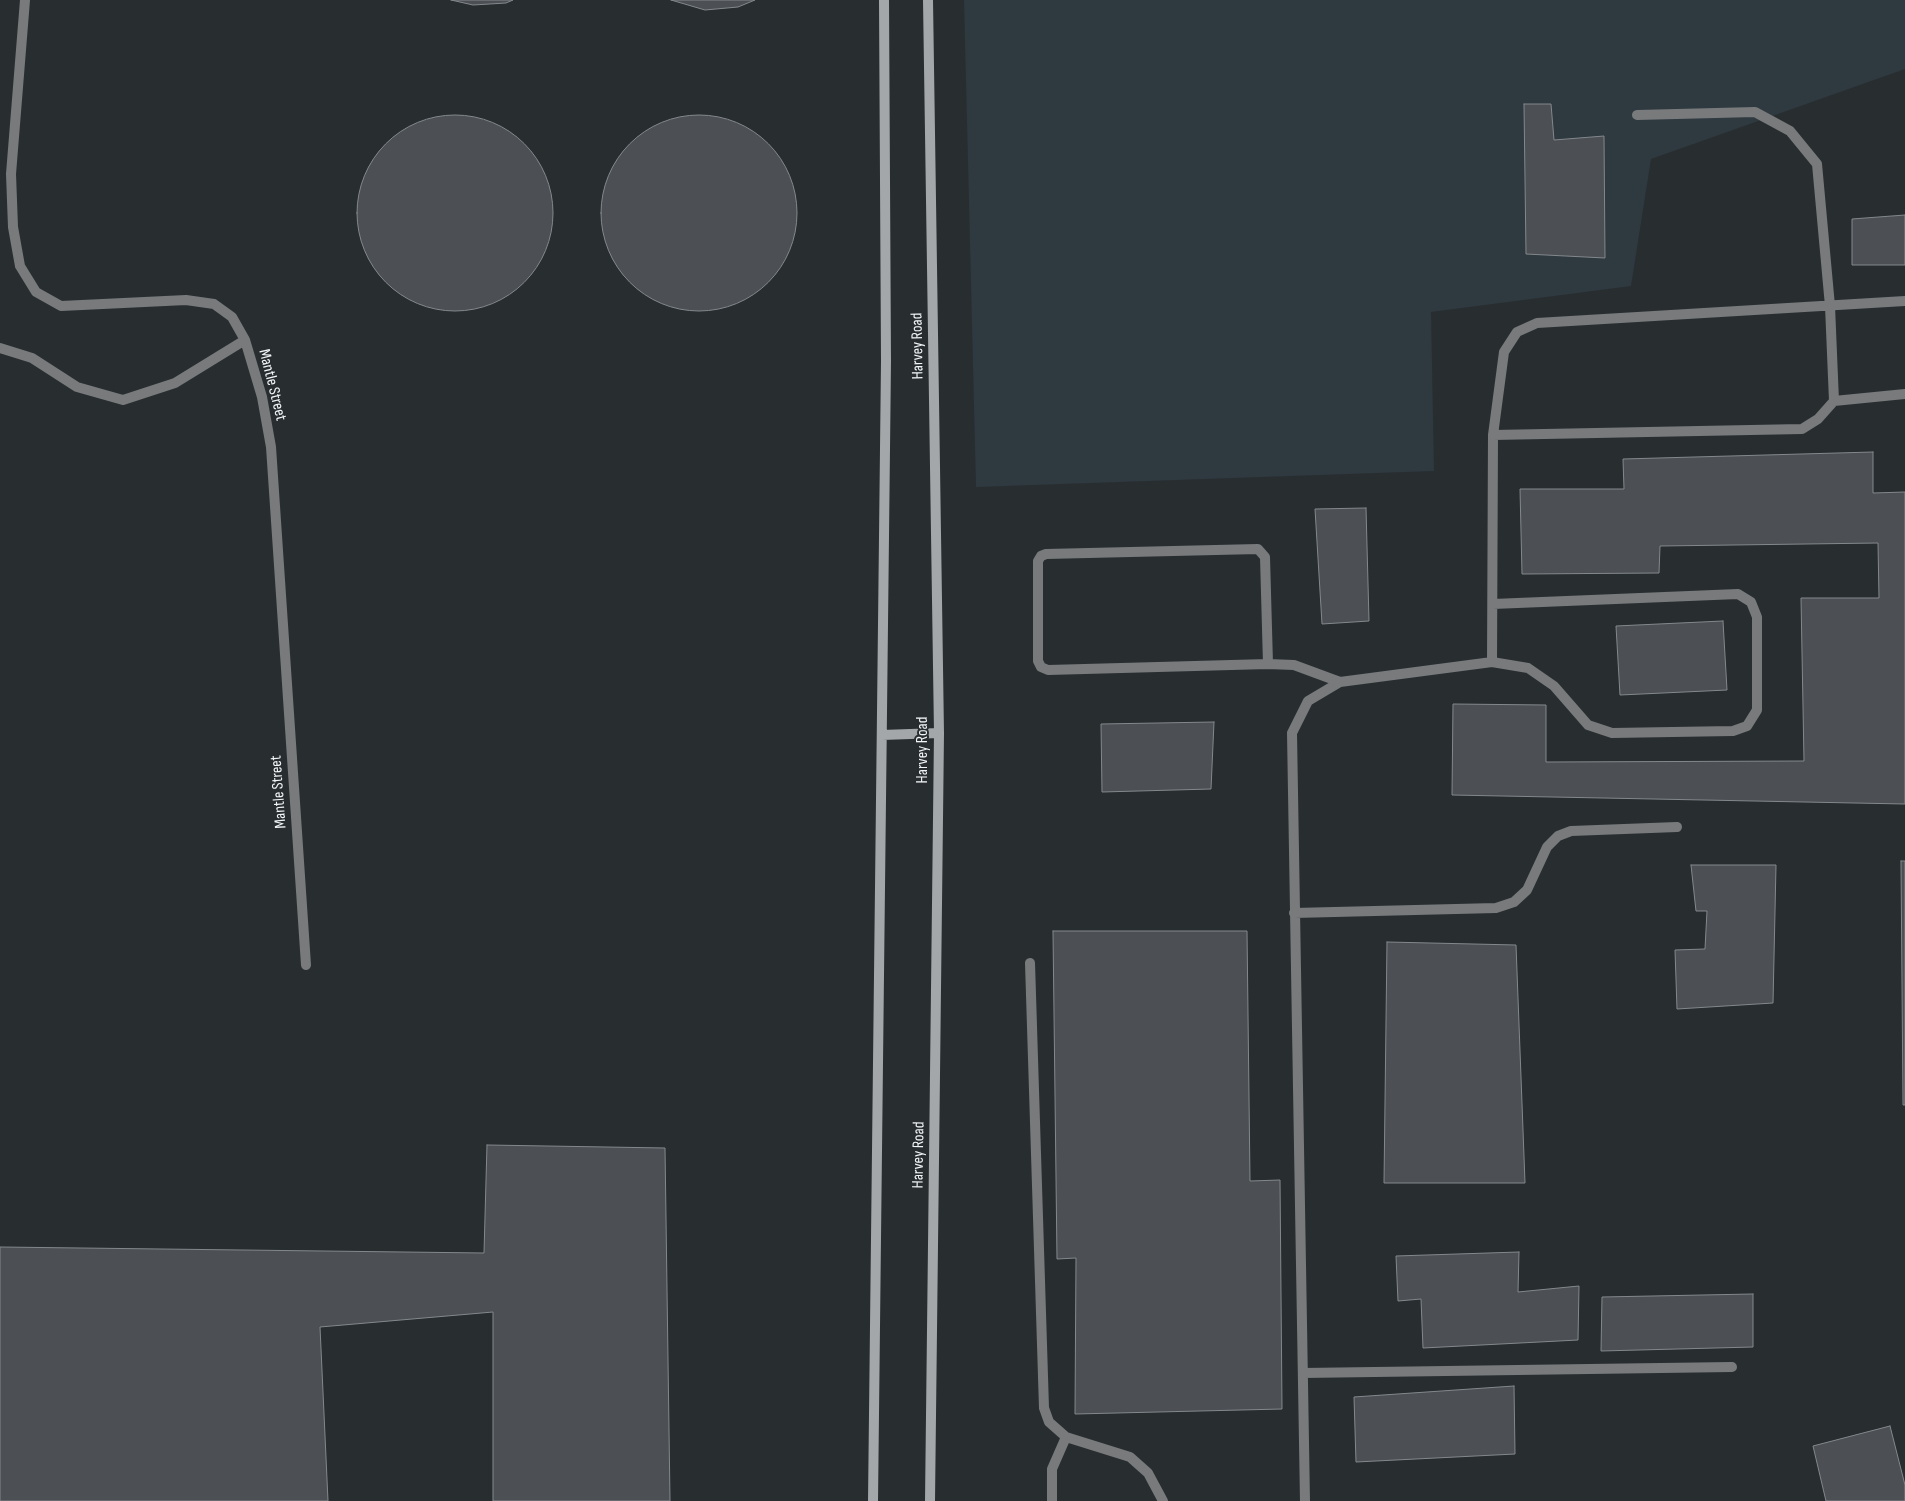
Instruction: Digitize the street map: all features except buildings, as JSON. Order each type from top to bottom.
[{"type":"main road","name":"Harvey Road","points":[[873,1501],[886,360],[884,0]]},
{"type":"main road","name":"Harvey Road","points":[[928,0],[939,733],[930,1501]]},
{"type":"main road","points":[[882,735],[939,733]]},
{"type":"lane","name":"Mantle Street","points":[[25,0],[11,174],[13,227],[20,266],[36,292],[61,306],[186,300],[214,304],[232,317],[245,340],[262,397],[271,447],[306,965]]},
{"type":"lane","points":[[1638,115],[1755,112],[1790,130],[1818,164],[1830,306],[1834,401]]},
{"type":"lane","points":[[1492,662],[1493,435],[1504,352],[1517,332],[1537,323],[1905,301]]},
{"type":"lane","points":[[0,348],[32,358],[77,387],[123,400],[175,383],[245,340]]},
{"type":"lane","points":[[1493,435],[1802,429],[1818,419],[1834,401],[1905,394]]},
{"type":"lane","points":[[1268,664],[1265,557],[1258,549],[1046,554],[1041,556],[1038,561],[1038,661],[1041,667],[1048,670],[1268,664],[1294,665],[1340,682]]},
{"type":"lane","points":[[1305,1501],[1292,732],[1308,701],[1340,682],[1492,662],[1528,668],[1554,686],[1588,725],[1612,733],[1732,731],[1746,726],[1757,710],[1757,617],[1751,602],[1738,594],[1493,604]]},
{"type":"lane","points":[[1294,913],[1496,908],[1514,902],[1527,890],[1547,847],[1558,836],[1571,832],[1677,827]]},
{"type":"lane","points":[[1030,963],[1044,1408],[1049,1422],[1066,1437],[1130,1457],[1148,1473],[1163,1501]]},
{"type":"lane","points":[[1303,1373],[1732,1367]]},
{"type":"lane","points":[[1052,1501],[1052,1469],[1066,1437]]},
{"type":"shaded area","points":[[964,0],[1905,0],[1905,69],[1651,159],[1631,286],[1431,312],[1434,471],[976,487]]}]
